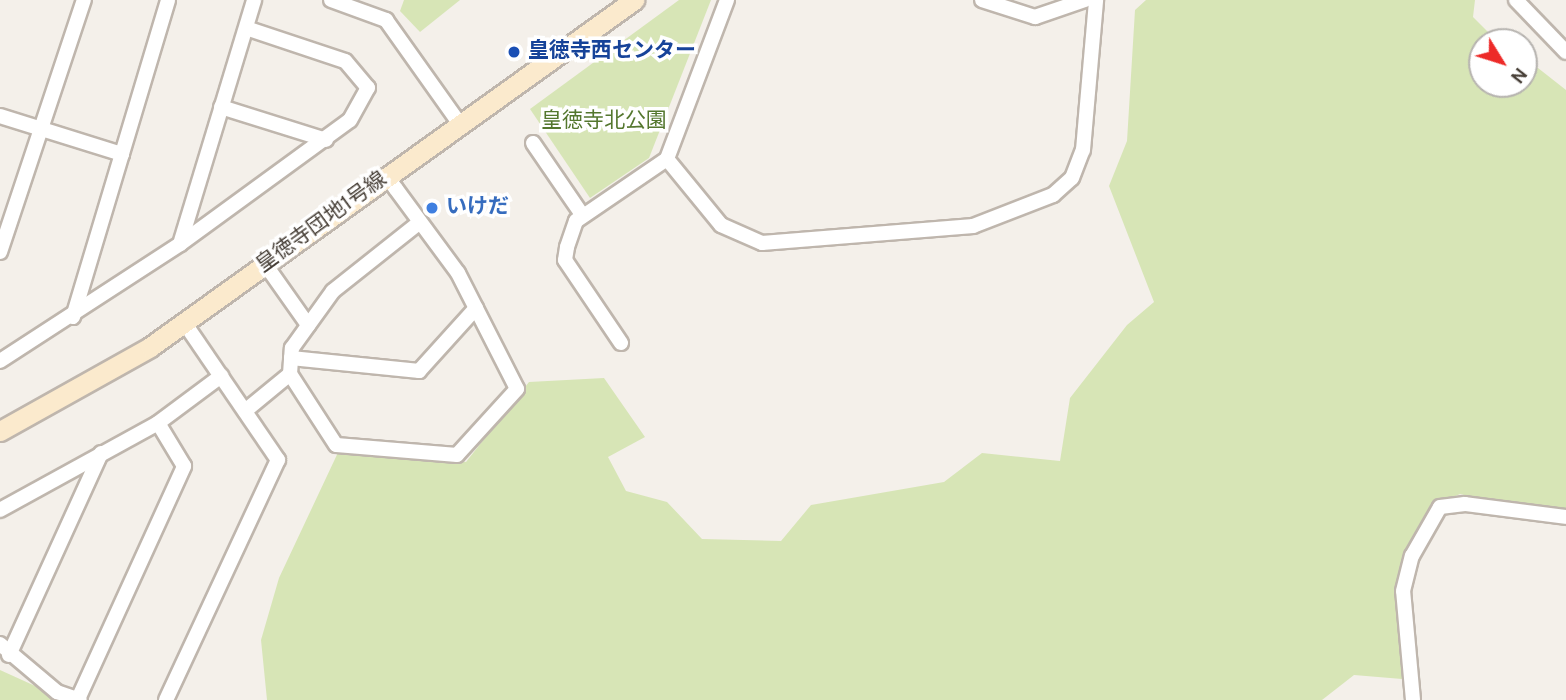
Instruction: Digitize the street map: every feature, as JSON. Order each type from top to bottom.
[{"type":"street","points":[[0,252],[84,0]]},
{"type":"street","points":[[73,317],[169,0]]},
{"type":"street","points":[[180,244],[254,0]]},
{"type":"street","points":[[331,0],[380,16],[460,124]]},
{"type":"street","points":[[380,16],[385,0]]},
{"type":"street","name":"皇徳寺団地1号線","points":[[0,431],[184,322],[634,0]]},
{"type":"street","points":[[621,343],[565,260],[583,216],[667,159],[727,0]]},
{"type":"street","points":[[982,0],[1035,17],[1085,0]]},
{"type":"street","points":[[667,159],[721,225],[754,242],[973,226],[1053,195],[1076,171],[1096,0]]},
{"type":"street","points":[[1516,0],[1564,48]]},
{"type":"street","points":[[0,361],[73,317],[326,140],[365,98],[366,81],[339,57],[246,28]]},
{"type":"street","points":[[221,107],[326,140]]},
{"type":"street","points":[[0,116],[122,154]]},
{"type":"street","points":[[533,143],[583,216]]},
{"type":"street","points":[[387,177],[421,222],[476,308],[517,388],[457,455],[337,444],[290,374],[291,358],[308,325],[333,291],[421,222]]},
{"type":"street","points":[[265,264],[308,325]]},
{"type":"street","points":[[291,358],[419,370],[476,308]]},
{"type":"street","points":[[166,700],[278,460],[184,322]]},
{"type":"street","points":[[245,411],[290,374]]},
{"type":"street","points":[[0,510],[158,423],[221,376]]},
{"type":"street","points":[[101,453],[5,650],[57,692],[79,700],[184,466],[158,423]]},
{"type":"street","points":[[1413,700],[1404,591],[1412,556],[1440,507],[1465,504],[1566,517]]},
{"type":"green space","points":[[404,0],[460,0],[420,32],[400,11]]},
{"type":"green space","name":"皇徳寺北公園","points":[[679,0],[711,0],[649,158],[590,198],[530,109]]},
{"type":"green space","points":[[1146,0],[1475,0],[1473,17],[1484,28],[1468,28],[1468,98],[1538,98],[1538,68],[1566,90],[1566,509],[1536,511],[1460,494],[1429,508],[1397,592],[1402,679],[1354,675],[1322,700],[267,700],[261,640],[279,578],[342,444],[466,462],[529,382],[604,378],[645,437],[608,457],[626,491],[667,502],[702,539],[781,541],[811,505],[944,482],[982,453],[1060,461],[1070,398],[1127,325],[1154,302],[1109,186],[1127,141],[1135,10]]},
{"type":"green space","points":[[0,670],[55,695],[69,700],[0,700]]},
{"type":"place","name":"皇徳寺西センター","points":[[514,52]]},
{"type":"place","name":"いけだ","points":[[432,208]]}]
